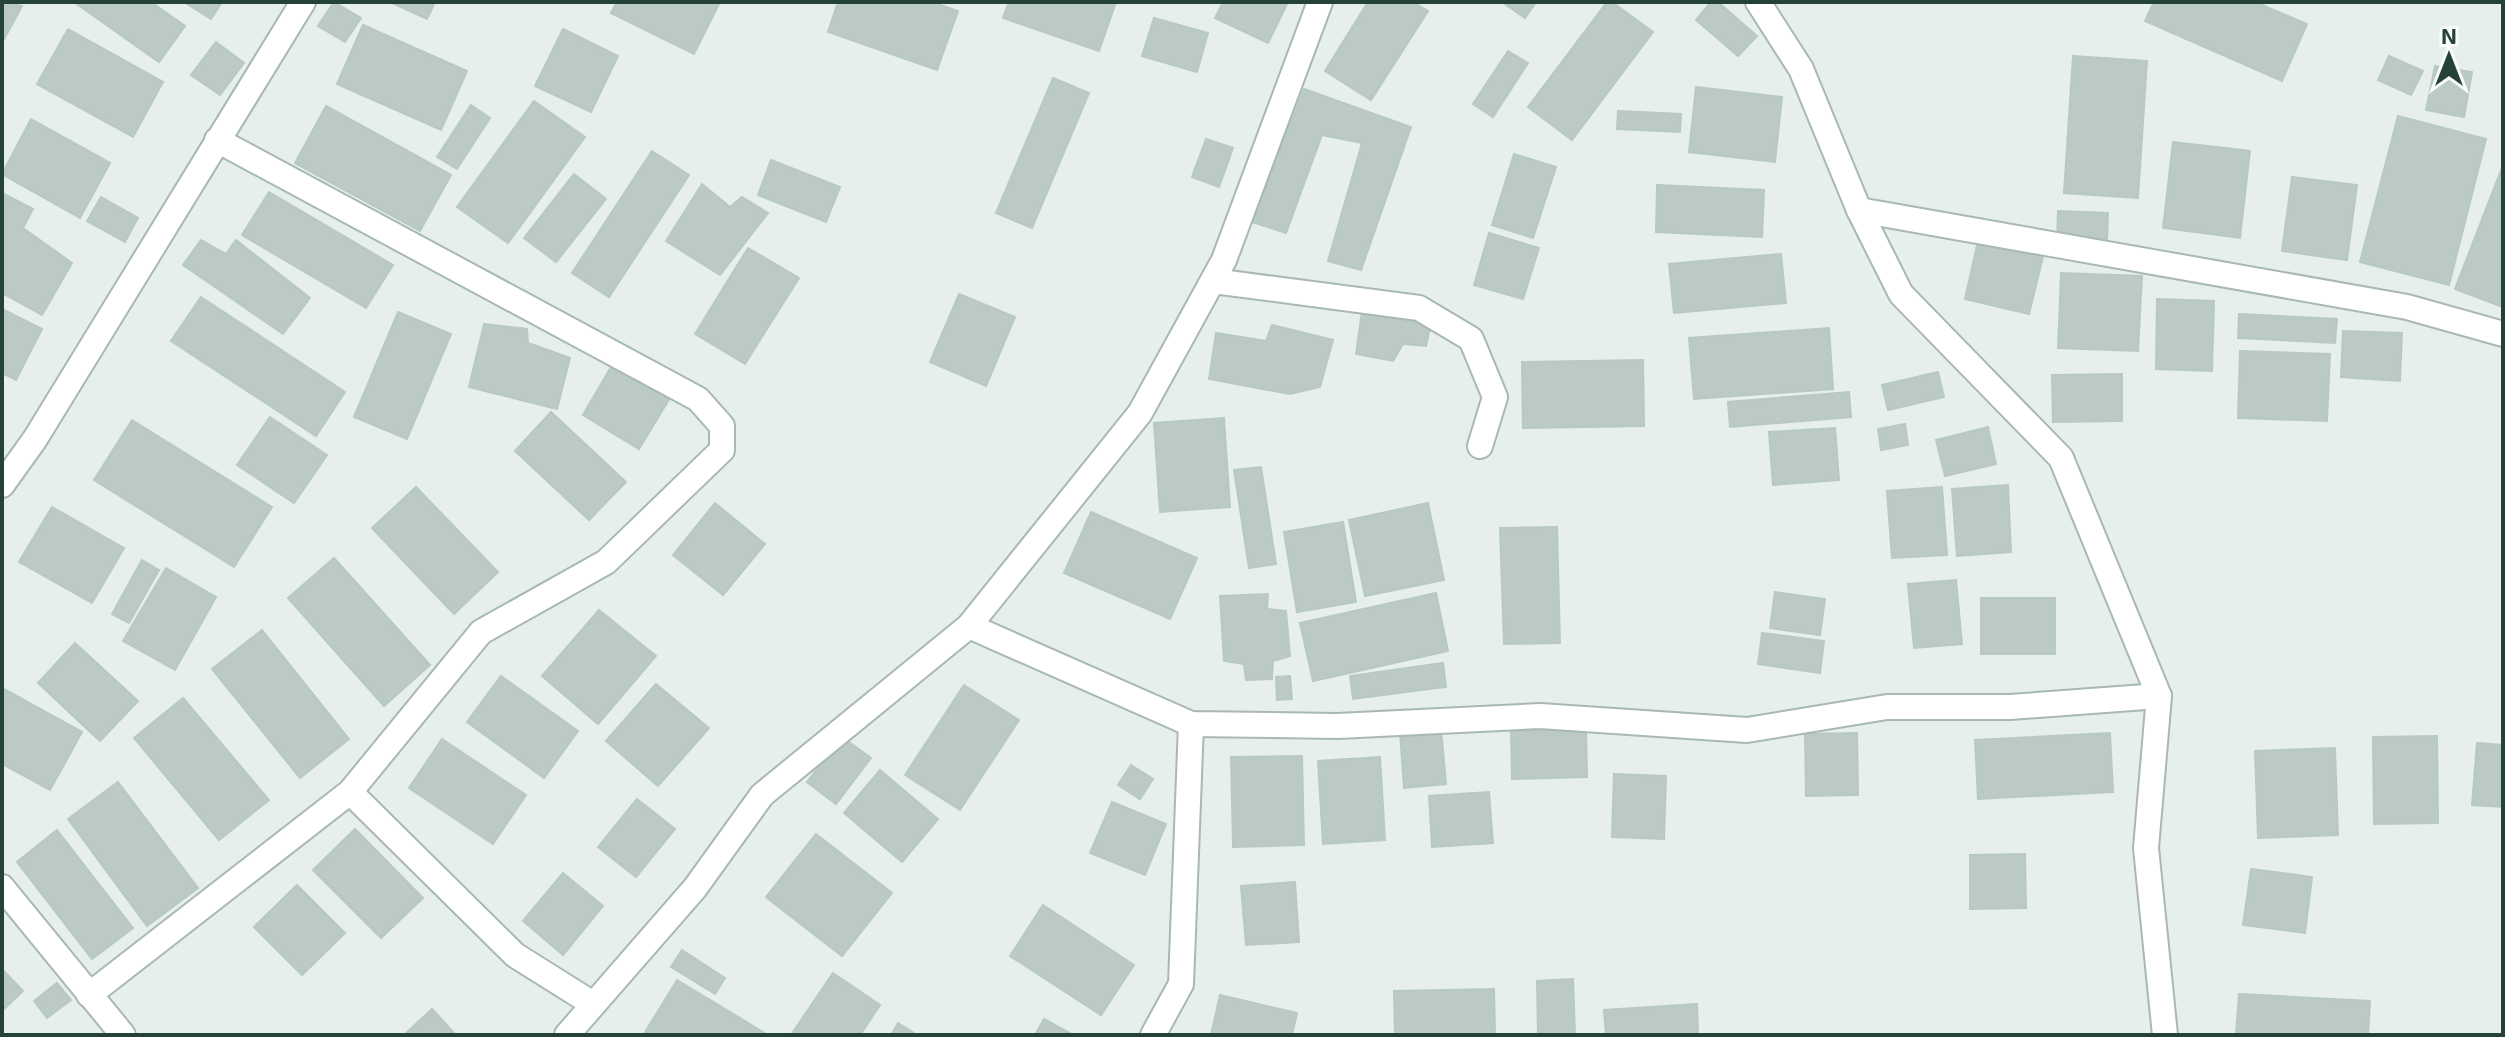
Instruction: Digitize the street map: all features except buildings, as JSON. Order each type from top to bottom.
[{"type":"street","points":[[2,485],[35,439],[303,2]]},
{"type":"street","points":[[567,1035],[695,888],[762,795],[969,626],[1140,413],[1213,281],[1320,2]]},
{"type":"street","points":[[1758,2],[1801,69],[1859,210],[1901,294],[2061,458],[2159,696],[2146,848],[2165,1035]]},
{"type":"street","points":[[89,995],[350,792],[481,632],[606,562],[722,450],[722,426],[698,399],[217,140]]},
{"type":"street","points":[[1859,210],[2407,307],[2503,334]]},
{"type":"street","points":[[1213,281],[1419,308],[1471,339],[1495,397],[1480,446]]},
{"type":"street","points":[[969,626],[1191,724],[1338,726],[1540,716],[1747,730],[1887,707],[2010,707],[2159,696]]},
{"type":"street","points":[[1153,1035],[1181,984],[1191,724]]},
{"type":"street","points":[[350,792],[515,955],[593,1004]]},
{"type":"street","points":[[2,887],[123,1035]]}]
